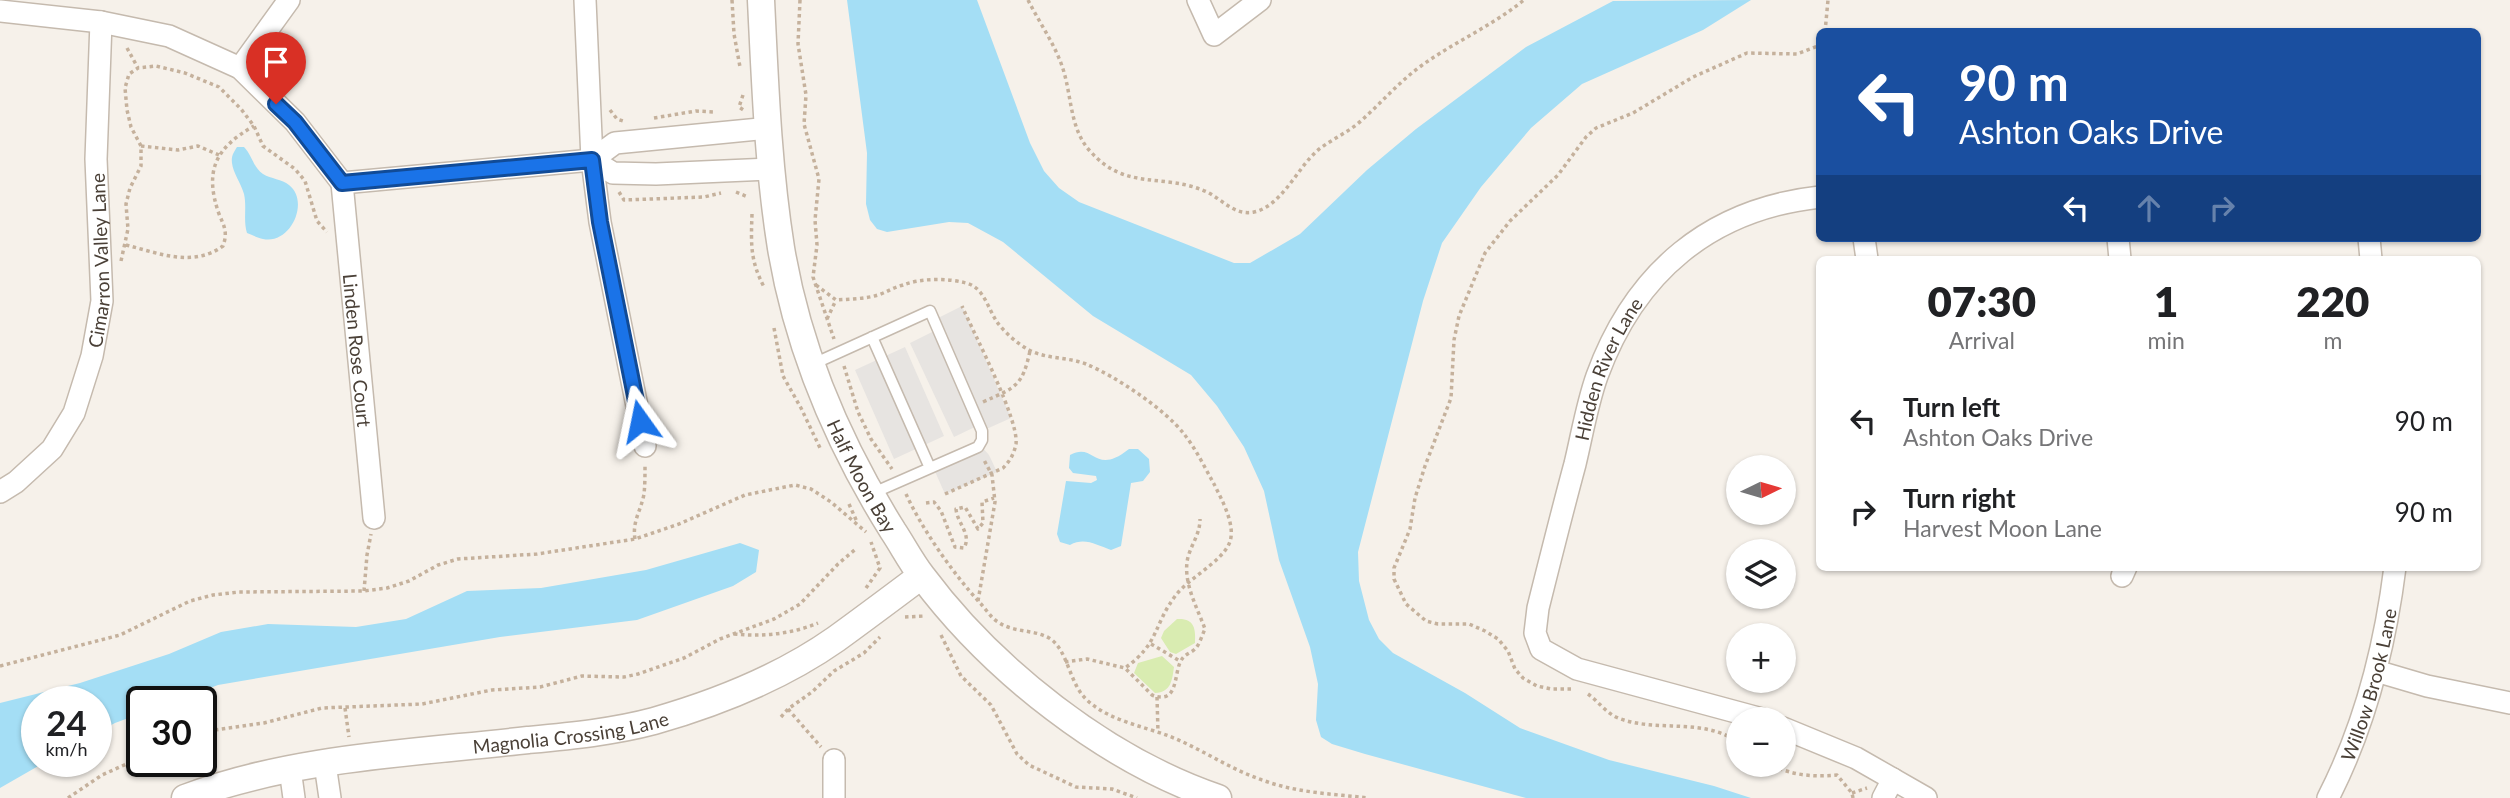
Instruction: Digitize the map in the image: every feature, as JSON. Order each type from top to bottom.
[{"type":"street","points":[[240,68],[289,0]]},
{"type":"street","points":[[585,0],[592,160],[600,222],[645,446]]},
{"type":"street","name":"Half Moon Bay","points":[[761,0],[772,169],[781,248],[811,365],[848,454],[870,495],[921,576],[978,640],[1021,682],[1068,718],[1142,764],[1219,798]]},
{"type":"street","points":[[1198,0],[1214,35],[1260,0]]},
{"type":"street","points":[[0,11],[101,22],[169,36],[240,68],[295,122],[342,183],[592,160],[615,143],[769,128]]},
{"type":"street","name":"Cimarron Valley Lane","points":[[0,492],[16,482],[51,449],[74,413],[92,356],[102,301],[96,159],[101,22]]},
{"type":"street","points":[[592,160],[613,173],[772,169]]},
{"type":"street","name":"Linden Rose Court","points":[[342,183],[374,518]]},
{"type":"street","name":"Hidden River Lane","points":[[1726,709],[1577,669],[1541,649],[1535,633],[1538,608],[1597,377],[1613,340],[1636,300],[1664,268],[1693,242],[1724,223],[1760,208],[1816,197]]},
{"type":"street","name":"Willow Brook Lane","points":[[2328,798],[2345,766],[2362,720],[2386,626],[2394,571]]},
{"type":"street","name":"Magnolia Crossing Lane","points":[[185,798],[243,779],[290,769],[611,729],[651,721],[700,706],[760,682],[835,640],[921,576]]},
{"type":"street","points":[[2376,671],[2427,686],[2510,703]]},
{"type":"street","points":[[1796,733],[1856,758],[1926,798]]},
{"type":"street","points":[[834,760],[834,798]]},
{"type":"street","points":[[325,764],[330,798]]},
{"type":"street","points":[[290,769],[294,798]]},
{"type":"street","points":[[1883,798],[1894,779]]},
{"type":"lane","points":[[811,365],[930,312],[982,431],[982,440],[978,447],[870,495]]},
{"type":"lane","points":[[872,337],[930,468]]},
{"type":"path","points":[[800,0],[798,44],[806,95],[804,124],[819,179],[814,284],[850,379],[858,412],[871,439],[900,482],[912,508],[949,567],[997,622],[1013,631],[1049,638],[1057,646],[1073,684],[1100,710],[1189,744],[1220,763],[1264,781],[1306,792],[1369,798]]},
{"type":"path","points":[[1028,0],[1063,68],[1080,138],[1089,150],[1105,165],[1122,175],[1139,180],[1175,182],[1195,187],[1244,213],[1255,212],[1270,205],[1284,191],[1298,170],[1320,149],[1360,122],[1400,83],[1428,61],[1524,0]]},
{"type":"path","points":[[1825,28],[1828,0]]},
{"type":"path","points":[[1726,736],[1694,727],[1635,722],[1617,717],[1580,689],[1537,687],[1523,678],[1515,669],[1508,651],[1498,639],[1485,631],[1469,624],[1438,624],[1426,621],[1412,611],[1394,579],[1394,568],[1410,528],[1415,498],[1425,466],[1451,398],[1454,340],[1459,316],[1485,253],[1510,220],[1558,175],[1596,128],[1633,113],[1693,77],[1746,53],[1797,54],[1816,46]]},
{"type":"path","points":[[119,270],[128,229],[126,204],[130,188],[141,166],[141,146],[131,127],[125,88],[129,74],[138,68],[156,66],[185,73],[219,87],[254,126],[263,146],[295,169],[305,181],[317,221],[327,232]]},
{"type":"path","points":[[731,113],[739,107]]},
{"type":"path","points":[[608,109],[617,119],[628,122]]},
{"type":"path","points":[[649,119],[696,111],[721,112]]},
{"type":"path","points":[[126,245],[170,257],[188,258],[202,256],[223,246],[227,237],[226,228],[215,201],[211,179],[219,155],[229,143],[254,126]]},
{"type":"path","points":[[141,146],[178,149],[198,146],[219,155]]},
{"type":"path","points":[[624,200],[704,197],[739,192],[748,197]]},
{"type":"path","points":[[814,284],[836,300],[880,295],[913,282],[957,281],[970,284],[979,289],[999,324],[1030,351],[1083,363],[1111,376],[1168,417],[1184,434],[1219,494],[1231,532],[1230,542],[1224,552],[1188,582],[1166,610],[1147,650],[1125,668]]},
{"type":"path","points":[[827,319],[836,300]]},
{"type":"path","points":[[971,407],[1016,385],[1023,378],[1030,351]]},
{"type":"path","points":[[635,539],[635,518],[644,494],[645,446]]},
{"type":"path","points":[[978,447],[992,475],[995,498],[978,601]]},
{"type":"path","points":[[0,666],[120,635],[190,601],[213,595],[387,588],[458,559],[537,554],[635,539],[679,524],[746,495],[795,485],[811,489],[831,502],[869,535],[880,568],[861,595]]},
{"type":"path","points":[[926,503],[934,502],[942,511],[955,547],[960,549],[967,543],[967,535],[956,509],[965,507],[978,529],[982,523],[982,502],[995,498]]},
{"type":"path","points":[[364,591],[374,518]]},
{"type":"path","points":[[1065,662],[1087,659],[1125,668],[1152,695],[1157,697],[1169,694],[1174,688],[1180,661],[1196,648],[1205,629],[1188,582],[1188,556],[1200,530],[1200,519]]},
{"type":"path","points":[[217,730],[264,723],[308,710],[422,704],[492,690],[540,687],[582,676],[624,677],[684,658],[734,634],[774,619],[800,604],[857,548]]},
{"type":"path","points":[[897,622],[904,618],[924,616],[934,624]]},
{"type":"path","points":[[734,634],[751,635],[803,629],[828,618]]},
{"type":"path","points":[[939,632],[961,676],[991,705],[1017,754],[1028,765],[1076,786],[1122,792],[1137,798]]},
{"type":"path","points":[[781,716],[813,692],[834,671],[864,653],[884,633]]},
{"type":"path","points":[[1150,644],[1180,661]]},
{"type":"path","points":[[1157,697],[1158,732]]},
{"type":"path","points":[[345,708],[352,760]]},
{"type":"path","points":[[788,709],[834,760]]},
{"type":"path","points":[[68,798],[102,775],[126,764]]},
{"type":"path","points":[[1796,773],[1838,775],[1853,798]]},
{"type":"path","points":[[1121,798],[1122,792]]},
{"type":"green space","points":[[1177,619],[1187,620],[1193,625],[1195,643],[1176,654],[1170,652],[1161,638],[1164,631]]},
{"type":"green space","points":[[1162,656],[1174,667],[1168,688],[1155,693],[1134,673],[1138,663]]},
{"type":"shaded area","points":[[962,306],[1011,418],[982,431],[979,425],[954,437],[910,343],[938,329],[934,320]]},
{"type":"shaded area","points":[[905,347],[944,436],[894,459],[855,370]]},
{"type":"shaded area","points":[[980,445],[989,455],[997,472],[945,494],[933,467]]},
{"type":"water","points":[[847,0],[977,0],[1030,143],[1044,171],[1059,188],[1079,202],[1234,263],[1250,263],[1300,234],[1367,170],[1416,129],[1526,47],[1613,1],[1751,0],[1703,30],[1582,84],[1531,128],[1481,187],[1442,243],[1423,301],[1358,552],[1359,581],[1369,620],[1379,639],[1393,653],[1465,693],[1520,728],[1609,760],[1751,798],[1526,798],[1365,754],[1332,744],[1321,737],[1316,720],[1318,684],[1310,647],[1279,560],[1264,491],[1244,447],[1217,406],[1191,375],[1093,316],[1003,242],[968,223],[949,222],[887,232],[877,229],[870,220],[866,204],[867,153]]},
{"type":"water","points":[[237,147],[244,147],[263,174],[286,183],[295,192],[297,211],[289,229],[282,235],[263,239],[247,233],[244,194],[232,163]]},
{"type":"water","points":[[1129,449],[1138,449],[1149,459],[1150,472],[1143,481],[1131,483],[1121,546],[1111,550],[1086,542],[1070,545],[1060,542],[1057,534],[1066,481],[1091,483],[1097,480],[1096,476],[1073,473],[1069,468],[1070,455],[1085,452],[1102,460],[1109,460]]},
{"type":"water","points":[[740,543],[759,550],[756,572],[733,586],[637,620],[500,637],[215,686],[126,686],[126,719],[112,725],[112,686],[68,686],[169,654],[221,632],[268,624],[356,627],[406,619],[467,591],[541,588],[646,570]]},
{"type":"water","points":[[21,698],[21,776],[0,788],[0,703]]},
{"type":"route","points":[[276,104],[295,122],[342,183],[592,160],[600,222],[640,421]]}]
